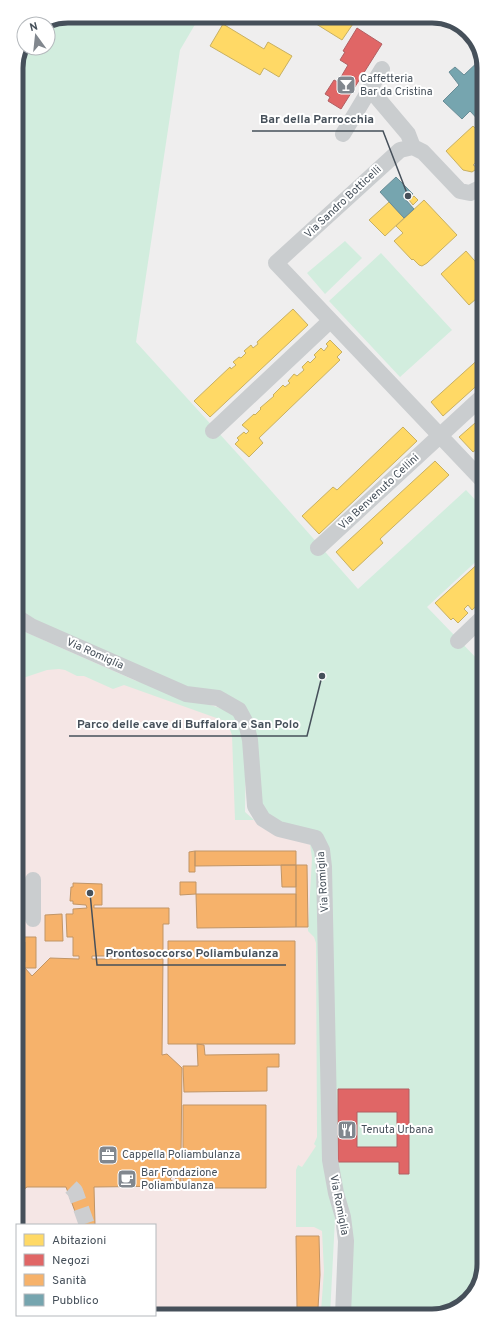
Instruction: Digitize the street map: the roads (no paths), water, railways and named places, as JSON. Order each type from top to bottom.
[{"type":"street","points":[[343,134],[382,69]]},
{"type":"street","points":[[370,89],[408,134],[412,147],[423,152],[460,191],[470,193],[477,190]]},
{"type":"street","name":"Via Sandro Botticelli","points":[[330,320],[276,263],[400,150],[412,147]]},
{"type":"street","points":[[213,431],[330,320],[477,476]]},
{"type":"street","name":"Via Benvenuto Cellini","points":[[318,548],[477,402]]},
{"type":"street","name":"Via Romiglia","points":[[23,621],[31,626],[186,694],[218,698],[239,710],[246,723],[250,740],[255,806],[263,819],[279,829],[316,838],[322,850],[326,934],[330,1160],[336,1193],[343,1217],[346,1241],[343,1309]]},
{"type":"street","points":[[458,641],[477,624]]},
{"type":"street","points":[[33,880],[33,919]]},
{"type":"tunnel","points":[[71,1187],[75,1191],[87,1224]]},
{"type":"place","name":"Caffetteria Bar da Cristina","points":[[346,85]]},
{"type":"place","name":"Bar della Parrocchia","points":[[408,196]]},
{"type":"place","name":"Parco delle cave di Buffalora e San Polo","points":[[322,676]]},
{"type":"place","name":"Prontosoccorso Poliambulanza","points":[[90,893]]},
{"type":"place","name":"Tenuta Urbana","points":[[347,1130]]},
{"type":"place","name":"Cappella Poliambulanza","points":[[108,1155]]},
{"type":"place","name":"Bar Fondazione Poliambulanza","points":[[127,1179]]}]
